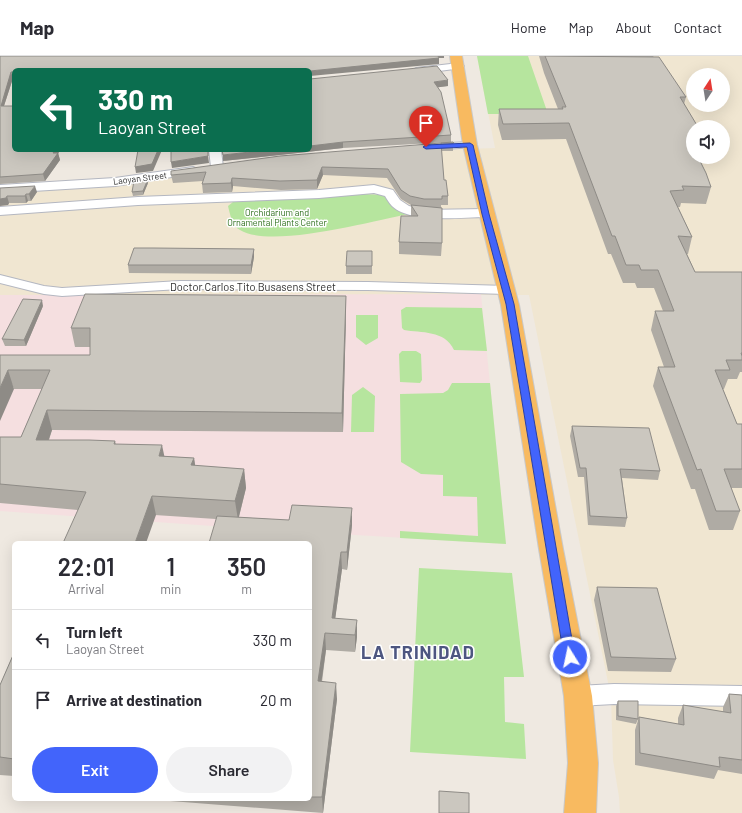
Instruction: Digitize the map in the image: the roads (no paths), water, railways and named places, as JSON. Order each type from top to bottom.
[{"type":"highway","points":[[457,61],[470,145],[486,214],[507,290],[551,549],[578,696],[583,763],[580,813]]},
{"type":"street","points":[[404,72],[457,61]]},
{"type":"street","points":[[418,148],[470,145]]},
{"type":"street","points":[[209,168],[214,152]]},
{"type":"street","name":"Laoyan Street","points":[[0,188],[115,182],[232,165]]},
{"type":"street","points":[[0,211],[138,201],[319,194],[374,189],[389,193],[396,203],[414,212],[423,214],[486,214]]},
{"type":"street","name":"Doctor Carlos Tito Busasens Street","points":[[0,278],[44,290],[62,292],[180,285],[368,286],[507,290]]},
{"type":"street","points":[[578,696],[614,694],[742,696]]},
{"type":"district","name":"LA TRINIDAD","points":[[418,652]]},
{"type":"park label","name":"Orchidarium and Ornamental Plants Center","points":[[277,218]]}]
